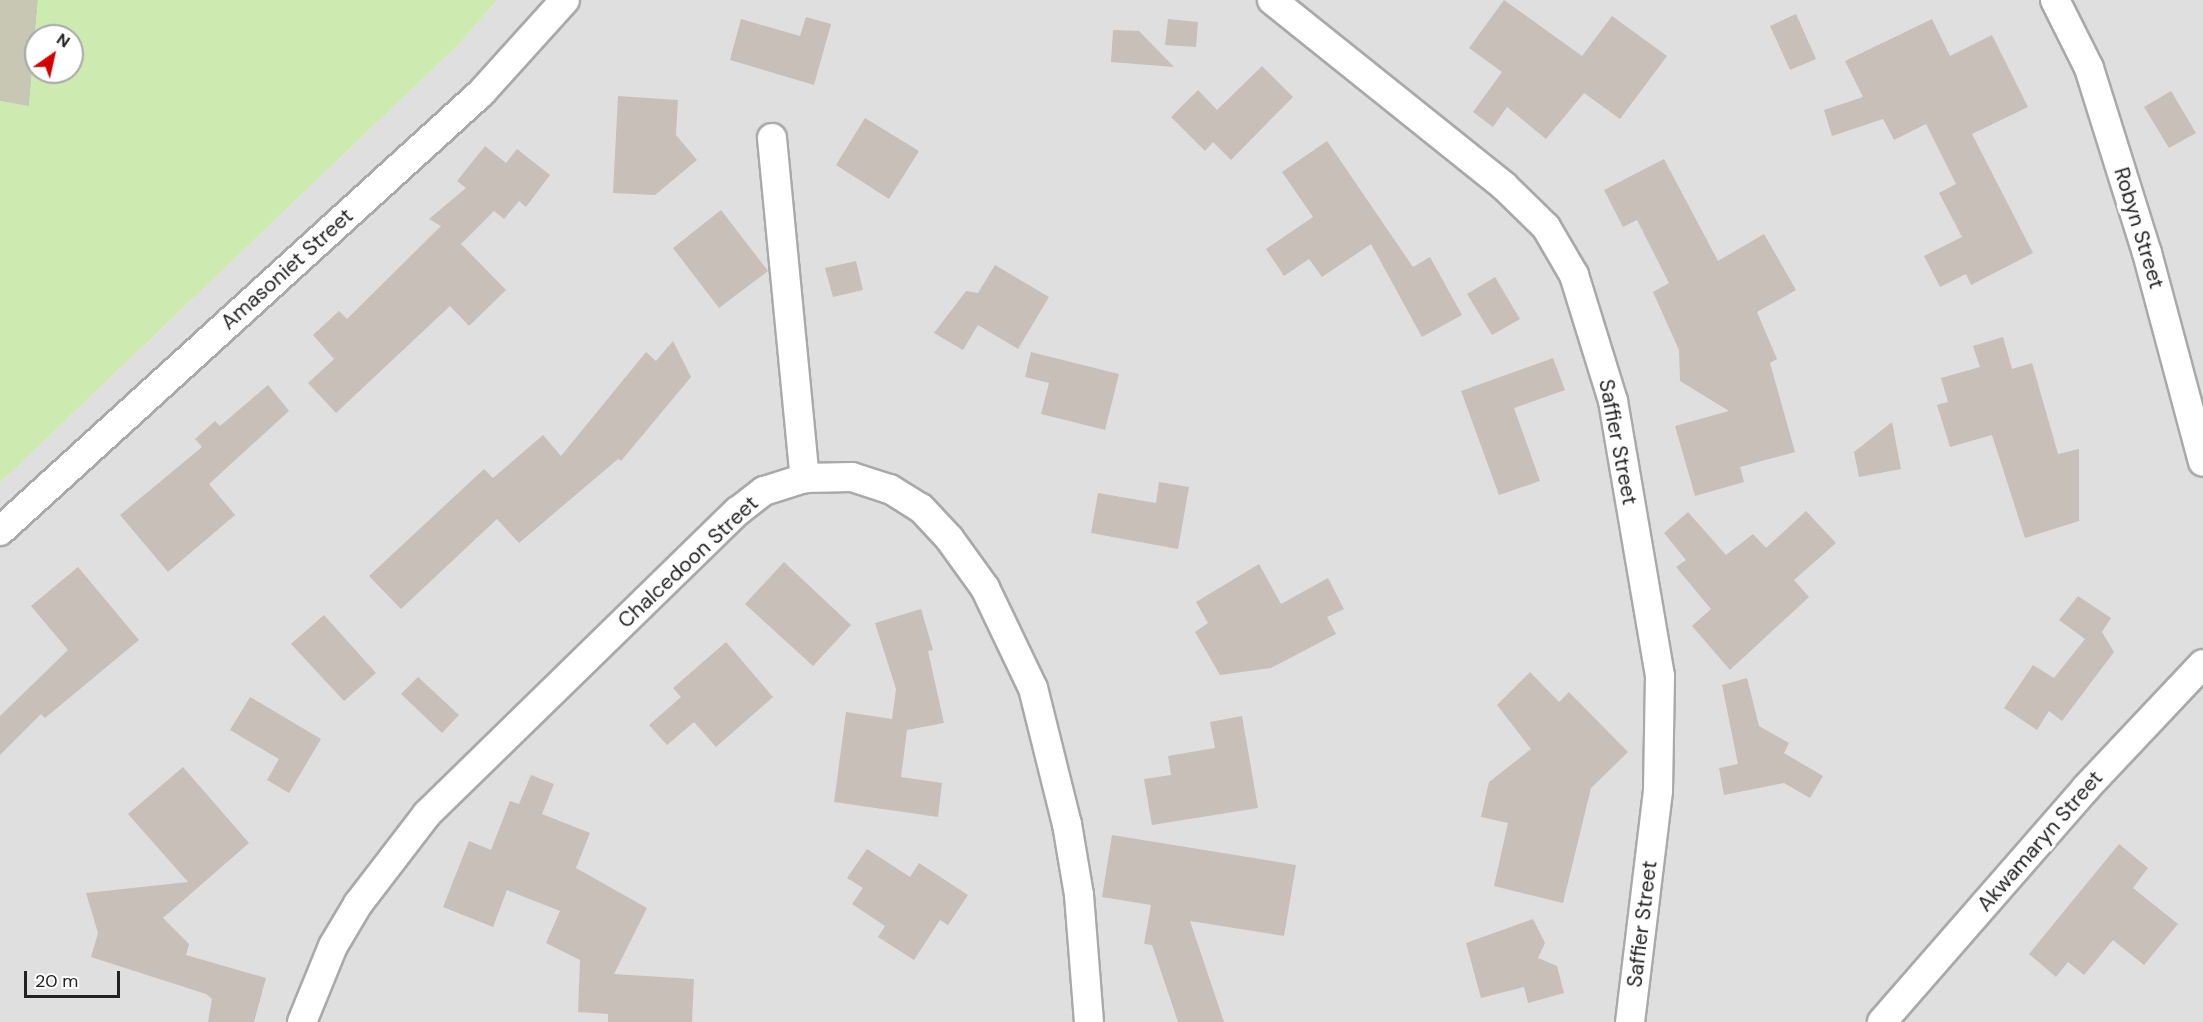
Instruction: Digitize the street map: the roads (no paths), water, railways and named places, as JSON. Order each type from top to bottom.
[{"type":"street","name":"Amasoniet Street","points":[[0,531],[481,93],[565,0]]},
{"type":"street","name":"Saffier Street","points":[[1272,0],[1504,186],[1546,227],[1574,275],[1613,401],[1660,676],[1658,791],[1630,1022]]},
{"type":"street","name":"Robyn Street","points":[[2055,0],[2096,90],[2147,253],[2203,462]]},
{"type":"street","points":[[772,138],[805,478]]},
{"type":"street","name":"Chalcedoon Street","points":[[302,1022],[333,946],[358,904],[427,814],[738,511],[764,491],[805,478],[852,477],[900,495],[921,508],[949,538],[985,588],[1032,688],[1067,824],[1079,895],[1089,1022]]},
{"type":"street","name":"Akwamaryn Street","points":[[1882,1022],[2086,788],[2203,664]]}]
